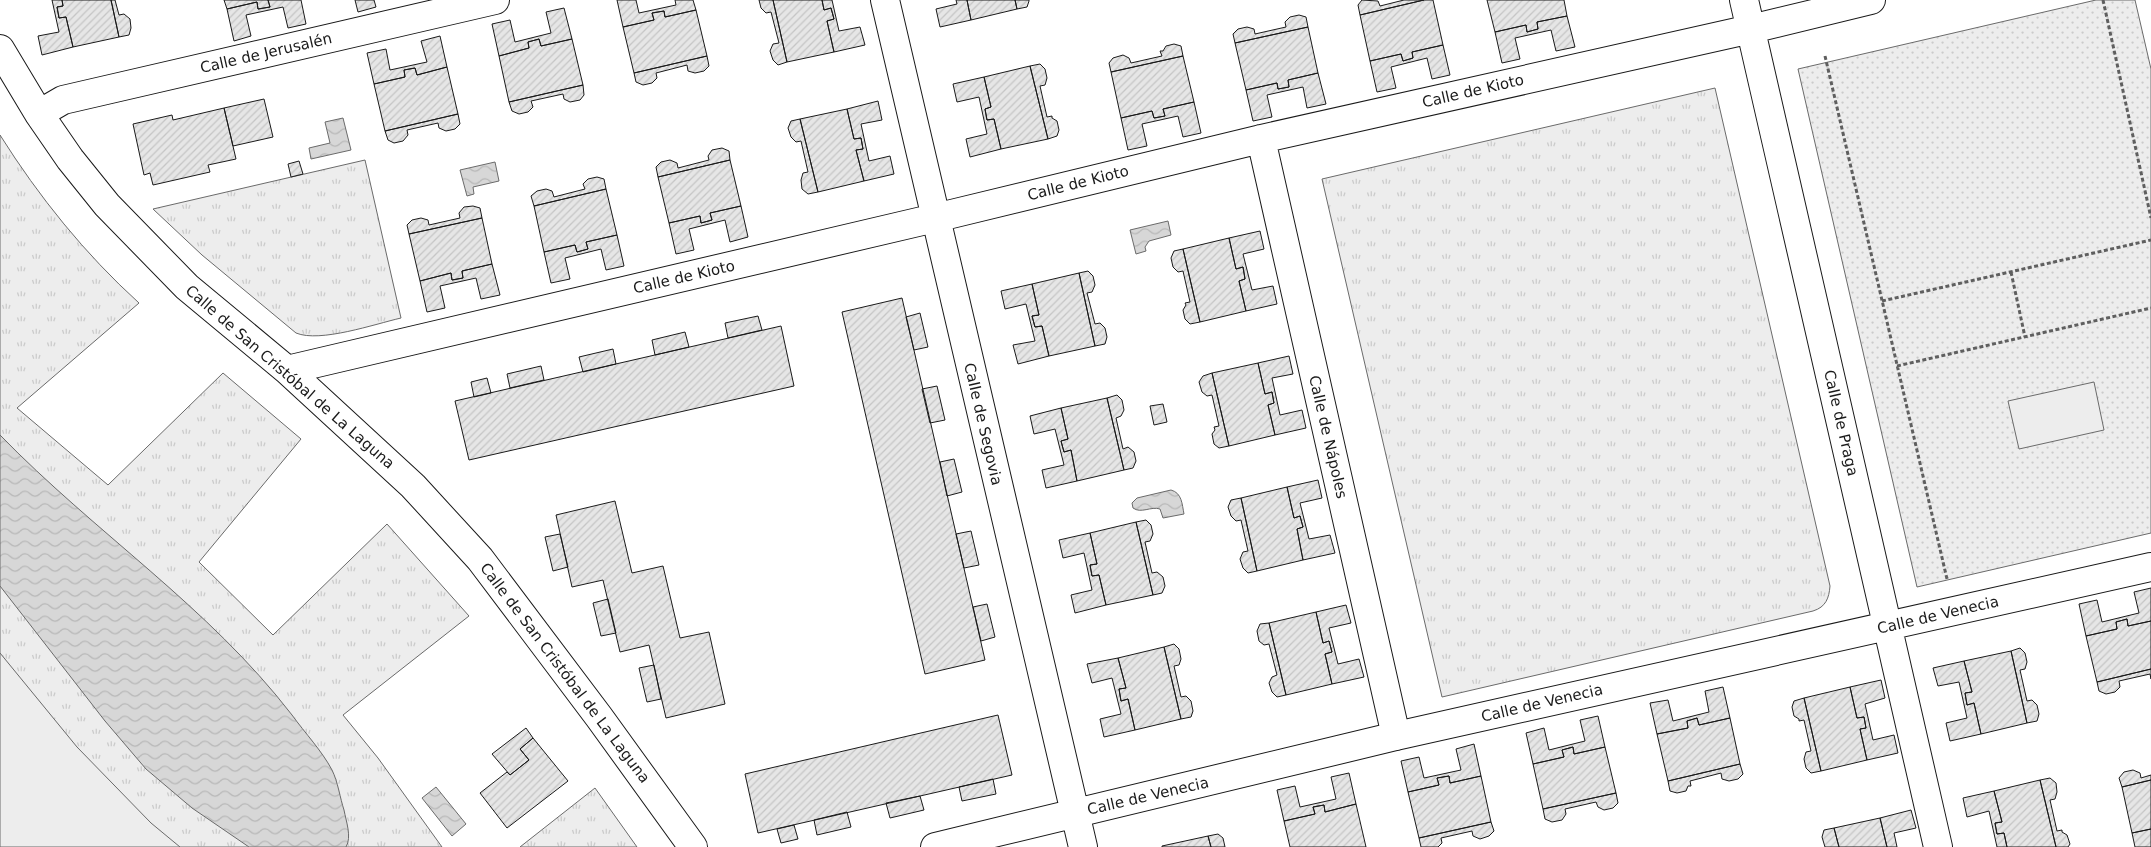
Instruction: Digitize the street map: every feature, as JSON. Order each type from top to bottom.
[{"type":"street","name":"Calle de Jerusalén","points":[[39,114],[62,100],[495,0]]},
{"type":"street","name":"Calle de Segovia","points":[[886,0],[1082,847]]},
{"type":"street","name":"Calle de Praga","points":[[1744,0],[1938,847]]},
{"type":"street","name":"Calle de Kioto","points":[[287,370],[935,218],[1261,139],[1751,29],[1871,0]]},
{"type":"street","name":"Calle de San Cristóbal de La Laguna","points":[[0,49],[39,114],[70,159],[107,205],[187,287],[287,370],[413,486],[480,559],[599,716],[693,847]]},
{"type":"street","name":"Calle de Nápoles","points":[[1261,139],[1396,736]]},
{"type":"street","name":"Calle de Venecia","points":[[935,847],[1396,736],[1887,627],[2151,566]]},
{"type":"path","points":[[2103,0],[2151,218]]},
{"type":"path","points":[[1825,56],[1949,586]]},
{"type":"path","points":[[1882,301],[2151,240]]},
{"type":"path","points":[[2011,272],[2025,337]]},
{"type":"path","points":[[1897,366],[2151,308]]},
{"type":"green space","points":[[2096,0],[2135,0],[2151,69],[2151,533],[1917,587],[1798,69]]},
{"type":"green space","points":[[1715,88],[1830,586],[1828,598],[1821,607],[1813,611],[1442,697],[1322,179]]},
{"type":"green space","points":[[0,135],[31,181],[64,224],[100,265],[139,303],[17,408],[108,485],[223,373],[301,439],[199,562],[273,635],[387,524],[469,616],[343,715],[378,758],[442,847],[0,847]]},
{"type":"green space","points":[[365,160],[401,318],[348,332],[319,336],[296,333],[202,255],[153,209]]},
{"type":"green space","points":[[595,788],[637,847],[520,847]]},
{"type":"shaded area","points":[[2094,382],[2104,430],[2019,449],[2008,401]]},
{"type":"shaded area","points":[[0,653],[77,747],[151,823],[180,847],[0,847]]},
{"type":"water","points":[[343,118],[351,150],[311,159],[309,148],[330,143],[325,122]]},
{"type":"water","points":[[495,162],[499,181],[473,187],[474,194],[467,196],[460,170]]},
{"type":"water","points":[[1168,221],[1171,235],[1149,241],[1145,247],[1146,251],[1136,254],[1130,230]]},
{"type":"water","points":[[0,435],[36,471],[188,604],[259,676],[292,715],[332,770],[348,829],[348,843],[346,847],[249,847],[192,808],[146,769],[105,721],[0,586]]},
{"type":"water","points":[[1171,490],[1175,491],[1179,496],[1184,514],[1163,518],[1160,509],[1136,510],[1133,508],[1132,503],[1137,498]]},
{"type":"water","points":[[436,787],[466,824],[452,836],[422,798]]},
{"type":"building","points":[[52,0],[62,0],[63,6],[57,7],[59,18],[66,17],[73,47],[42,55],[38,36],[59,32]]},
{"type":"building","points":[[62,0],[111,0],[119,37],[73,47],[66,17],[59,18],[57,7],[63,6]]},
{"type":"building","points":[[111,0],[115,0],[119,15],[124,14],[130,19],[131,28],[129,35],[119,37]]},
{"type":"building","points":[[224,0],[268,0],[270,7],[258,9],[257,2],[227,9]]},
{"type":"building","points":[[268,0],[301,0],[306,24],[288,28],[283,7],[246,15],[251,36],[234,41],[227,9],[257,2],[258,9],[270,7]]},
{"type":"building","points":[[355,0],[374,0],[376,7],[358,12]]},
{"type":"building","points":[[617,0],[636,0],[639,13],[676,5],[675,0],[693,0],[696,10],[665,17],[664,11],[652,13],[654,20],[623,27]]},
{"type":"building","points":[[759,0],[773,0],[787,62],[778,65],[773,60],[770,51],[773,44],[779,43],[771,12],[766,13],[761,8]]},
{"type":"building","points":[[773,0],[822,0],[824,10],[831,8],[834,19],[827,21],[834,52],[787,62]]},
{"type":"building","points":[[822,0],[832,0],[839,31],[860,27],[865,45],[834,52],[827,21],[834,19],[831,8],[824,10]]},
{"type":"building","points":[[956,0],[967,0],[971,20],[940,27],[936,9],[957,4]]},
{"type":"building","points":[[967,0],[1015,0],[1017,9],[971,20]]},
{"type":"building","points":[[1015,0],[1029,1],[1027,7],[1017,9]]},
{"type":"building","points":[[1362,0],[1378,1],[1380,6],[1404,0],[1424,0],[1360,15],[1358,5]]},
{"type":"building","points":[[1424,0],[1433,0],[1443,45],[1412,52],[1413,58],[1403,61],[1401,54],[1370,61],[1360,15]]},
{"type":"building","points":[[1487,0],[1564,0],[1567,16],[1537,22],[1538,29],[1527,32],[1526,25],[1495,32]]},
{"type":"building","points":[[564,8],[572,39],[541,46],[539,39],[528,42],[529,48],[499,56],[492,24],[510,20],[515,42],[551,33],[546,12]]},
{"type":"building","points":[[696,10],[707,56],[634,73],[623,27],[654,20],[652,13],[664,11],[665,17]]},
{"type":"building","points":[[1299,15],[1306,17],[1308,27],[1235,43],[1233,34],[1238,29],[1247,27],[1254,29],[1255,34],[1286,27],[1285,22],[1290,17]]},
{"type":"building","points":[[1567,16],[1575,47],[1556,51],[1551,30],[1515,38],[1520,59],[1502,63],[1495,32],[1526,25],[1527,32],[1538,29],[1537,22]]},
{"type":"building","points":[[1308,27],[1318,73],[1288,80],[1289,87],[1278,89],[1277,83],[1246,90],[1235,43]]},
{"type":"building","points":[[440,36],[447,67],[417,75],[415,68],[404,70],[405,77],[374,84],[367,53],[386,49],[390,70],[427,62],[421,41]]},
{"type":"building","points":[[539,39],[541,46],[572,39],[583,85],[509,102],[499,56],[529,48],[528,42]]},
{"type":"building","points":[[1174,44],[1181,46],[1183,56],[1111,72],[1109,63],[1113,58],[1123,55],[1129,58],[1131,63],[1162,56],[1160,51],[1163,51],[1166,46]]},
{"type":"building","points":[[1443,45],[1450,75],[1432,79],[1427,58],[1391,67],[1396,88],[1377,92],[1370,61],[1401,54],[1403,61],[1413,58],[1412,52]]},
{"type":"building","points":[[707,56],[709,66],[704,71],[695,73],[688,71],[687,65],[656,73],[657,78],[652,83],[643,85],[636,82],[634,73]]},
{"type":"building","points":[[1183,56],[1194,102],[1163,109],[1165,116],[1154,118],[1152,111],[1121,118],[1111,72]]},
{"type":"building","points":[[1040,64],[1045,69],[1047,78],[1045,85],[1040,86],[1047,117],[1052,116],[1057,121],[1059,130],[1057,136],[1048,139],[1030,66]]},
{"type":"building","points":[[1030,66],[1048,139],[1001,149],[994,119],[987,120],[985,109],[991,107],[984,77]]},
{"type":"building","points":[[447,67],[458,114],[385,131],[374,84],[405,77],[404,70],[415,68],[417,75]]},
{"type":"building","points":[[1318,73],[1326,104],[1307,108],[1303,87],[1267,95],[1272,117],[1253,121],[1246,90],[1277,83],[1278,89],[1289,87],[1288,80]]},
{"type":"building","points":[[984,77],[991,107],[985,109],[987,120],[994,119],[1001,149],[970,157],[966,139],[987,134],[979,97],[957,102],[953,84]]},
{"type":"building","points":[[583,85],[584,95],[580,100],[570,102],[564,99],[563,94],[531,101],[533,107],[528,112],[519,114],[512,111],[509,102]]},
{"type":"building","points":[[264,99],[273,137],[233,146],[224,108]]},
{"type":"building","points":[[878,101],[882,120],[861,124],[869,161],[890,156],[894,174],[864,181],[856,150],[863,149],[861,138],[854,139],[847,109]]},
{"type":"building","points":[[1194,102],[1201,133],[1183,137],[1178,116],[1142,124],[1147,146],[1128,150],[1121,118],[1152,111],[1154,118],[1165,116],[1163,109]]},
{"type":"building","points":[[224,108],[236,159],[208,165],[210,172],[153,185],[150,173],[144,175],[133,124],[172,115],[173,120]]},
{"type":"building","points":[[847,109],[854,139],[861,138],[863,149],[856,150],[864,181],[818,192],[800,119]]},
{"type":"building","points":[[458,114],[460,124],[455,129],[446,131],[439,128],[438,123],[407,130],[408,135],[403,141],[394,143],[388,140],[385,131]]},
{"type":"building","points":[[800,119],[818,192],[808,194],[802,189],[801,180],[803,173],[808,172],[801,141],[796,142],[791,137],[788,128],[791,121]]},
{"type":"building","points":[[722,148],[729,151],[730,160],[658,177],[656,167],[661,162],[670,160],[677,163],[678,168],[709,160],[708,156],[712,150]]},
{"type":"building","points":[[730,160],[741,206],[710,213],[712,220],[701,223],[700,216],[669,223],[658,177]]},
{"type":"building","points":[[299,161],[303,174],[291,177],[288,164]]},
{"type":"building","points":[[597,177],[604,179],[606,189],[534,206],[531,196],[537,191],[546,189],[552,191],[554,197],[585,189],[583,184],[588,179]]},
{"type":"building","points":[[606,189],[617,235],[586,242],[588,249],[577,252],[575,245],[544,252],[534,206]]},
{"type":"building","points":[[473,206],[480,208],[482,218],[409,234],[407,225],[412,220],[421,218],[428,220],[429,225],[460,218],[459,213],[464,207]]},
{"type":"building","points":[[741,206],[748,237],[730,242],[725,220],[689,229],[694,250],[676,254],[669,223],[700,216],[701,223],[712,220],[710,213]]},
{"type":"building","points":[[482,218],[492,264],[462,271],[463,278],[452,280],[451,273],[420,281],[409,234]]},
{"type":"building","points":[[1260,231],[1264,249],[1243,254],[1252,290],[1273,286],[1277,304],[1246,311],[1239,281],[1245,279],[1243,267],[1236,269],[1229,238]]},
{"type":"building","points":[[617,235],[624,266],[606,270],[601,249],[565,258],[570,279],[551,283],[544,252],[575,245],[577,252],[588,249],[586,242]]},
{"type":"building","points":[[1229,238],[1236,269],[1243,267],[1245,279],[1239,281],[1246,311],[1200,322],[1183,249]]},
{"type":"building","points":[[1183,249],[1200,322],[1190,324],[1185,319],[1183,310],[1186,305],[1185,303],[1190,302],[1183,271],[1178,272],[1173,267],[1171,258],[1174,251]]},
{"type":"building","points":[[492,264],[500,295],[481,299],[476,278],[440,286],[445,308],[427,312],[420,281],[451,273],[452,280],[463,278],[462,271]]},
{"type":"building","points":[[1088,271],[1093,276],[1095,285],[1092,292],[1087,293],[1095,324],[1100,323],[1105,328],[1107,337],[1105,344],[1095,346],[1079,273]]},
{"type":"building","points":[[1079,273],[1095,346],[1049,356],[1042,326],[1035,327],[1032,316],[1039,315],[1032,284]]},
{"type":"building","points":[[1032,284],[1039,315],[1032,316],[1035,327],[1042,326],[1049,356],[1018,364],[1013,345],[1035,341],[1026,304],[1005,309],[1001,291]]},
{"type":"building","points":[[902,298],[985,660],[925,674],[842,312]]},
{"type":"building","points":[[920,313],[928,347],[914,350],[906,317]]},
{"type":"building","points":[[758,316],[762,330],[728,338],[725,323]]},
{"type":"building","points":[[781,326],[794,386],[469,460],[455,401]]},
{"type":"building","points":[[685,332],[689,347],[655,355],[652,340]]},
{"type":"building","points":[[613,349],[616,364],[583,372],[579,357]]},
{"type":"building","points":[[1289,356],[1293,374],[1272,378],[1280,415],[1302,410],[1306,428],[1275,435],[1268,405],[1274,403],[1272,392],[1265,394],[1258,363]]},
{"type":"building","points":[[1258,363],[1265,394],[1272,392],[1274,403],[1268,405],[1275,435],[1229,446],[1212,373]]},
{"type":"building","points":[[541,366],[544,380],[510,388],[507,374]]},
{"type":"building","points":[[1212,373],[1229,446],[1219,448],[1214,444],[1212,434],[1215,430],[1214,427],[1219,426],[1212,395],[1207,396],[1202,392],[1199,382],[1203,376]]},
{"type":"building","points":[[487,378],[491,393],[474,397],[471,382]]},
{"type":"building","points":[[937,386],[945,420],[930,423],[922,389]]},
{"type":"building","points":[[1117,395],[1122,400],[1124,410],[1121,416],[1116,418],[1123,449],[1128,447],[1134,452],[1136,461],[1133,468],[1124,470],[1107,398]]},
{"type":"building","points":[[1107,398],[1124,470],[1077,481],[1071,450],[1064,452],[1061,441],[1068,439],[1061,408]]},
{"type":"building","points":[[1163,404],[1167,422],[1154,425],[1150,406]]},
{"type":"building","points":[[1061,408],[1068,439],[1061,441],[1064,452],[1071,450],[1077,481],[1046,488],[1042,470],[1064,465],[1055,429],[1034,434],[1030,416]]},
{"type":"building","points":[[954,459],[962,492],[947,496],[940,462]]},
{"type":"building","points":[[1318,480],[1322,498],[1300,503],[1309,539],[1330,535],[1335,553],[1303,560],[1297,529],[1303,527],[1300,516],[1294,518],[1287,487]]},
{"type":"building","points":[[1287,487],[1294,518],[1300,516],[1303,527],[1297,529],[1303,560],[1257,571],[1241,498]]},
{"type":"building","points":[[1241,498],[1257,571],[1248,573],[1243,568],[1240,559],[1243,552],[1248,551],[1241,520],[1236,521],[1231,516],[1228,507],[1231,500]]},
{"type":"building","points":[[615,501],[632,573],[663,566],[680,638],[709,632],[725,704],[666,718],[649,645],[620,652],[603,580],[572,587],[556,515]]},
{"type":"building","points":[[1146,520],[1151,525],[1153,534],[1150,541],[1145,542],[1152,573],[1157,572],[1163,577],[1165,586],[1162,593],[1153,595],[1136,522]]},
{"type":"building","points":[[1136,522],[1153,595],[1106,605],[1099,575],[1092,576],[1090,565],[1097,564],[1090,533]]},
{"type":"building","points":[[971,531],[979,565],[964,568],[956,534]]},
{"type":"building","points":[[1090,533],[1097,564],[1090,565],[1092,576],[1099,575],[1106,605],[1075,613],[1071,595],[1092,590],[1084,553],[1063,558],[1059,540]]},
{"type":"building","points":[[560,534],[568,567],[553,571],[545,537]]},
{"type":"building","points":[[2151,588],[2151,621],[2128,626],[2127,619],[2116,622],[2117,629],[2086,636],[2079,604],[2097,600],[2102,622],[2139,613],[2134,592]]},
{"type":"building","points":[[608,599],[616,633],[601,636],[593,603]]},
{"type":"building","points":[[987,604],[995,637],[981,641],[973,607]]},
{"type":"building","points":[[1346,605],[1351,623],[1329,628],[1338,664],[1359,659],[1364,677],[1332,684],[1325,654],[1332,652],[1329,641],[1323,643],[1316,612]]},
{"type":"building","points":[[1316,612],[1323,643],[1329,641],[1332,652],[1325,654],[1332,684],[1286,695],[1269,623]]},
{"type":"building","points":[[2127,619],[2128,626],[2151,621],[2151,669],[2097,682],[2086,636],[2117,629],[2116,622]]},
{"type":"building","points":[[1269,623],[1286,695],[1277,697],[1272,692],[1269,683],[1272,677],[1277,675],[1269,644],[1264,645],[1259,641],[1257,631],[1260,624]]},
{"type":"building","points":[[1174,644],[1179,649],[1181,659],[1179,665],[1174,666],[1181,697],[1186,696],[1191,701],[1193,711],[1191,717],[1181,719],[1164,647]]},
{"type":"building","points":[[1164,647],[1181,719],[1135,730],[1128,699],[1121,701],[1119,689],[1126,688],[1118,658]]},
{"type":"building","points":[[2020,648],[2025,653],[2027,662],[2025,669],[2020,670],[2027,701],[2032,700],[2037,705],[2039,714],[2037,721],[2027,723],[2011,651]]},
{"type":"building","points":[[2011,651],[2027,723],[1981,734],[1974,703],[1967,705],[1965,693],[1972,692],[1964,661]]},
{"type":"building","points":[[1118,658],[1126,688],[1119,689],[1121,701],[1128,699],[1135,730],[1104,737],[1100,719],[1121,714],[1112,678],[1092,683],[1087,664]]},
{"type":"building","points":[[1964,661],[1972,692],[1965,693],[1967,705],[1974,703],[1981,734],[1950,741],[1946,723],[1967,718],[1959,682],[1938,686],[1933,668]]},
{"type":"building","points":[[654,665],[661,699],[647,702],[639,668]]},
{"type":"building","points":[[2151,669],[2151,679],[2150,674],[2119,681],[2120,687],[2115,692],[2106,694],[2099,691],[2097,682]]},
{"type":"building","points":[[1881,680],[1885,698],[1865,704],[1873,740],[1894,735],[1898,753],[1867,760],[1860,729],[1866,728],[1864,717],[1857,718],[1850,687]]},
{"type":"building","points":[[1723,687],[1730,718],[1699,725],[1697,718],[1687,721],[1688,728],[1657,734],[1650,703],[1668,700],[1673,721],[1709,712],[1705,691]]},
{"type":"building","points":[[1850,687],[1857,718],[1864,717],[1866,728],[1860,729],[1867,760],[1821,771],[1804,698]]},
{"type":"building","points":[[1804,698],[1821,771],[1811,773],[1806,768],[1804,759],[1806,752],[1811,751],[1804,720],[1799,721],[1794,716],[1792,707],[1794,701]]},
{"type":"building","points":[[998,715],[1012,775],[758,833],[745,774]]},
{"type":"building","points":[[1598,716],[1605,747],[1574,754],[1573,747],[1562,750],[1564,757],[1533,764],[1526,733],[1544,728],[1549,750],[1585,741],[1580,720]]},
{"type":"building","points":[[1697,718],[1699,725],[1730,718],[1740,764],[1668,781],[1657,734],[1688,728],[1687,721]]},
{"type":"building","points":[[526,728],[533,738],[520,749],[529,760],[510,775],[492,754]]},
{"type":"building","points":[[533,738],[568,781],[507,828],[480,793],[507,772],[510,775],[529,760],[520,749]]},
{"type":"building","points":[[1474,744],[1481,776],[1450,783],[1449,776],[1437,778],[1439,785],[1408,792],[1401,761],[1419,757],[1424,778],[1461,770],[1456,749]]},
{"type":"building","points":[[1573,747],[1574,754],[1605,747],[1616,793],[1543,809],[1533,764],[1564,757],[1562,750]]},
{"type":"building","points":[[1740,764],[1743,774],[1738,779],[1729,781],[1722,779],[1721,773],[1690,781],[1691,786],[1688,786],[1686,791],[1677,793],[1670,791],[1668,781]]},
{"type":"building","points":[[2133,770],[2140,773],[2141,778],[2151,775],[2151,780],[2122,787],[2119,778],[2124,772]]},
{"type":"building","points":[[1349,773],[1356,804],[1325,812],[1324,805],[1313,807],[1315,814],[1284,821],[1277,790],[1295,786],[1300,807],[1336,799],[1331,777]]},
{"type":"building","points":[[1449,776],[1450,783],[1481,776],[1491,822],[1419,838],[1408,792],[1439,785],[1437,778]]},
{"type":"building","points":[[2050,778],[2056,783],[2057,792],[2055,799],[2050,800],[2057,831],[2062,830],[2067,835],[2070,844],[2068,847],[2056,847],[2040,780]]},
{"type":"building","points":[[993,779],[996,794],[962,801],[959,787]]},
{"type":"building","points":[[2040,780],[2056,847],[2007,847],[2004,833],[1997,834],[1995,823],[2002,822],[1994,791]]},
{"type":"building","points":[[2151,780],[2151,829],[2132,833],[2122,787]]},
{"type":"building","points":[[1994,791],[2002,822],[1995,823],[1997,834],[2004,833],[2007,847],[1997,847],[1989,811],[1967,817],[1963,798]]},
{"type":"building","points":[[1616,793],[1618,803],[1613,808],[1604,810],[1598,807],[1596,802],[1565,809],[1566,814],[1562,820],[1552,822],[1545,819],[1543,809]]},
{"type":"building","points":[[920,796],[924,810],[890,818],[886,803]]},
{"type":"building","points":[[1356,804],[1366,847],[1290,847],[1284,821],[1315,814],[1313,807],[1324,805],[1325,812]]},
{"type":"building","points":[[1911,810],[1916,828],[1894,833],[1897,847],[1887,847],[1880,818]]},
{"type":"building","points":[[847,812],[851,827],[817,835],[814,820]]},
{"type":"building","points":[[1880,818],[1887,847],[1839,847],[1834,828]]},
{"type":"building","points":[[1491,822],[1494,831],[1489,836],[1480,839],[1473,836],[1472,831],[1441,838],[1442,843],[1438,847],[1421,847],[1419,838]]},
{"type":"building","points":[[794,825],[798,839],[781,843],[777,829]]},
{"type":"building","points":[[1834,828],[1839,847],[1825,847],[1822,837],[1824,830]]},
{"type":"building","points":[[2151,829],[2151,847],[2135,847],[2132,833]]},
{"type":"building","points":[[1218,834],[1223,838],[1225,847],[1211,847],[1208,836]]},
{"type":"building","points":[[1208,836],[1211,847],[1162,847],[1162,846]]}]
